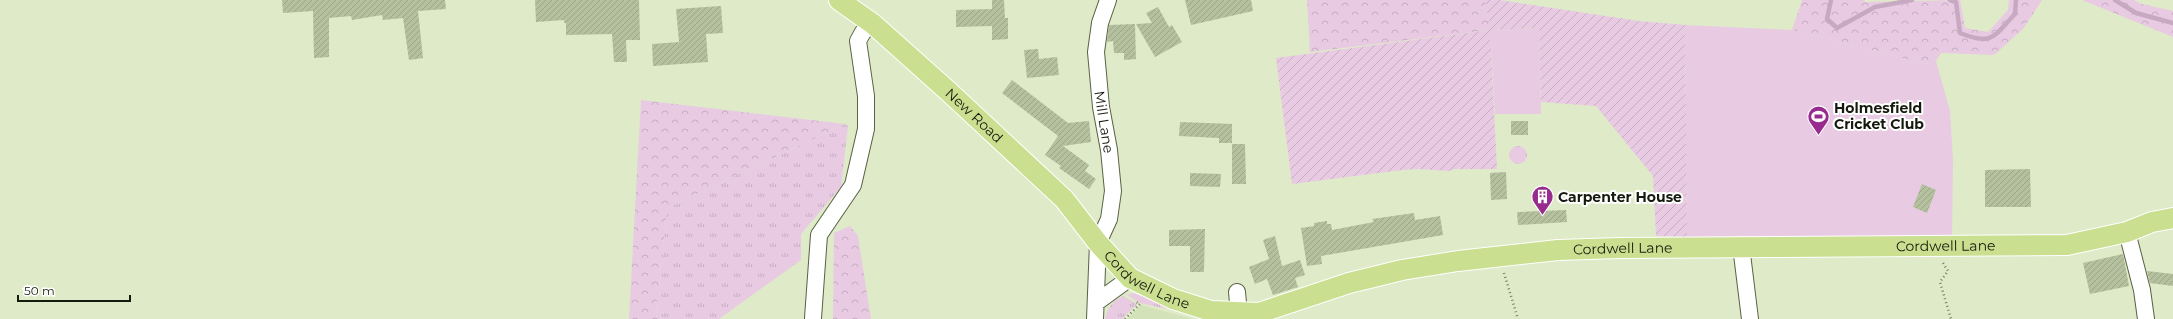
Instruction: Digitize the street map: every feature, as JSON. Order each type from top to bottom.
[{"type":"main road","name":"New Road","points":[[839,0],[873,24],[948,91],[1064,199],[1098,243]]},
{"type":"main road","name":"Cordwell Lane","points":[[1098,243],[1123,283],[1211,311],[1239,314],[1259,313],[1349,283],[1402,270],[1499,256],[1565,250],[1741,246],[2067,245],[2126,232],[2152,222],[2173,218]]},
{"type":"street","name":"Mill Lane","points":[[1095,319],[1098,243],[1108,218],[1113,191],[1109,150],[1101,107],[1096,52],[1100,23],[1110,2]]},
{"type":"street","points":[[813,318],[819,235],[853,185],[866,130],[866,96],[858,41],[863,32],[873,24]]},
{"type":"street","points":[[2126,232],[2142,290],[2146,319]]},
{"type":"street","points":[[1741,246],[1750,319]]},
{"type":"street","points":[[1096,302],[1123,283]]},
{"type":"street","points":[[1237,292],[1239,314]]},
{"type":"path","points":[[1499,256],[1518,319]]},
{"type":"path","points":[[1948,271],[1940,282],[1951,319]]},
{"type":"path","points":[[1123,283],[1140,304],[1125,319]]},
{"type":"shaded area","points":[[1141,305],[1193,319],[1128,319]]},
{"type":"green space","points":[[1307,0],[1485,0],[1490,30],[1310,52]]},
{"type":"green space","points":[[1485,0],[1499,0],[1639,21],[1685,25],[1687,237],[1656,236],[1653,176],[1596,106],[1541,102],[1539,28],[1490,30]]},
{"type":"green space","points":[[1802,0],[1864,0],[1865,2],[1960,0],[1965,28],[1988,32],[2008,10],[2009,0],[2042,0],[2023,29],[1994,55],[1941,53],[1936,61],[1926,64],[1792,30]]},
{"type":"green space","points":[[2082,0],[2134,0],[2142,4],[2173,11],[2173,37]]},
{"type":"green space","name":"Holmesfield Cricket Club","points":[[1685,25],[1792,30],[1926,64],[1936,61],[1950,111],[1953,160],[1952,236],[1809,241],[1747,236],[1687,237]]},
{"type":"green space","points":[[1539,28],[1541,114],[1495,114],[1490,30]]},
{"type":"green space","points":[[1490,30],[1497,169],[1455,169],[1449,171],[1419,169],[1402,170],[1292,184],[1276,58]]},
{"type":"green space","points":[[641,100],[845,124],[667,208],[656,316],[661,319],[629,319]]},
{"type":"green space","points":[[845,124],[848,126],[841,187],[801,234],[801,260],[719,319],[661,319],[656,316],[667,208]]},
{"type":"green space","points":[[1514,146],[1522,146],[1527,151],[1525,162],[1522,164],[1514,164],[1509,159],[1509,151]]},
{"type":"green space","points":[[850,226],[858,236],[871,319],[833,319],[834,233]]},
{"type":"green space","points":[[1133,293],[1191,314],[1140,303],[1127,295]]},
{"type":"green space","points":[[1123,296],[1137,304],[1122,319],[1105,319],[1111,305]]},
{"type":"building","points":[[282,0],[445,0],[446,9],[418,11],[423,58],[409,60],[403,18],[383,20],[382,15],[352,20],[351,16],[329,18],[329,57],[314,58],[313,11],[283,13]]},
{"type":"building","points":[[535,0],[639,0],[640,40],[626,40],[627,62],[614,62],[612,34],[566,35],[566,23],[564,23],[564,20],[536,22]]},
{"type":"building","points":[[992,0],[1004,0],[1005,18],[1008,18],[1008,39],[992,40],[992,26],[956,27],[956,10],[992,9]]},
{"type":"building","points":[[1185,0],[1251,0],[1253,11],[1191,25]]},
{"type":"building","points":[[721,6],[723,33],[706,34],[708,62],[653,66],[652,44],[679,42],[676,9]]},
{"type":"building","points":[[1158,7],[1169,27],[1172,25],[1182,42],[1155,57],[1136,24],[1152,23],[1146,13]]},
{"type":"building","points":[[1135,24],[1136,59],[1124,60],[1124,53],[1114,53],[1113,41],[1107,42],[1109,25]]},
{"type":"building","points":[[1038,49],[1039,59],[1057,57],[1059,75],[1027,78],[1024,50]]},
{"type":"building","points":[[1012,80],[1068,123],[1089,121],[1091,142],[1063,146],[1089,165],[1085,171],[1096,179],[1089,189],[1059,168],[1061,166],[1045,155],[1058,136],[1002,93]]},
{"type":"building","points":[[1511,121],[1528,121],[1528,135],[1511,135]]},
{"type":"building","points":[[1180,122],[1232,124],[1232,143],[1219,143],[1219,138],[1179,136]]},
{"type":"building","points":[[1232,144],[1245,144],[1246,184],[1232,184]]},
{"type":"building","points":[[2030,169],[2031,207],[1985,207],[1985,170]]},
{"type":"building","points":[[1506,172],[1507,199],[1491,200],[1490,173]]},
{"type":"building","points":[[1190,173],[1221,174],[1220,187],[1190,186]]},
{"type":"building","points":[[1922,184],[1936,190],[1927,213],[1913,207]]},
{"type":"building","name":"Carpenter House","points":[[1566,210],[1567,222],[1518,225],[1517,212]]},
{"type":"building","points":[[1414,213],[1415,220],[1440,216],[1443,235],[1321,256],[1322,264],[1307,266],[1301,228],[1314,226],[1314,223],[1327,221],[1327,224],[1331,224],[1332,230],[1374,222],[1372,219]]},
{"type":"building","points":[[1205,229],[1204,272],[1190,272],[1190,246],[1169,246],[1169,230]]},
{"type":"building","points":[[1275,236],[1282,266],[1300,260],[1305,275],[1295,278],[1298,287],[1273,295],[1267,279],[1255,284],[1249,267],[1269,259],[1263,240]]},
{"type":"building","points":[[2123,254],[2129,286],[2090,294],[2083,263]]},
{"type":"building","points":[[2147,271],[2173,274],[2173,286],[2150,283]]},
{"type":"waterway","points":[[1831,0],[1827,19],[1837,28],[1875,7],[1912,0]]},
{"type":"waterway","points":[[1950,0],[1956,2],[1960,33],[1979,39],[1986,39],[1997,34],[2015,14],[2016,0]]},
{"type":"waterway","points":[[2115,0],[2136,13],[2173,23]]},
{"type":"place","name":"Holmesfield Cricket Club","points":[[1819,136]]},
{"type":"place","name":"Carpenter House","points":[[1542,216]]}]
